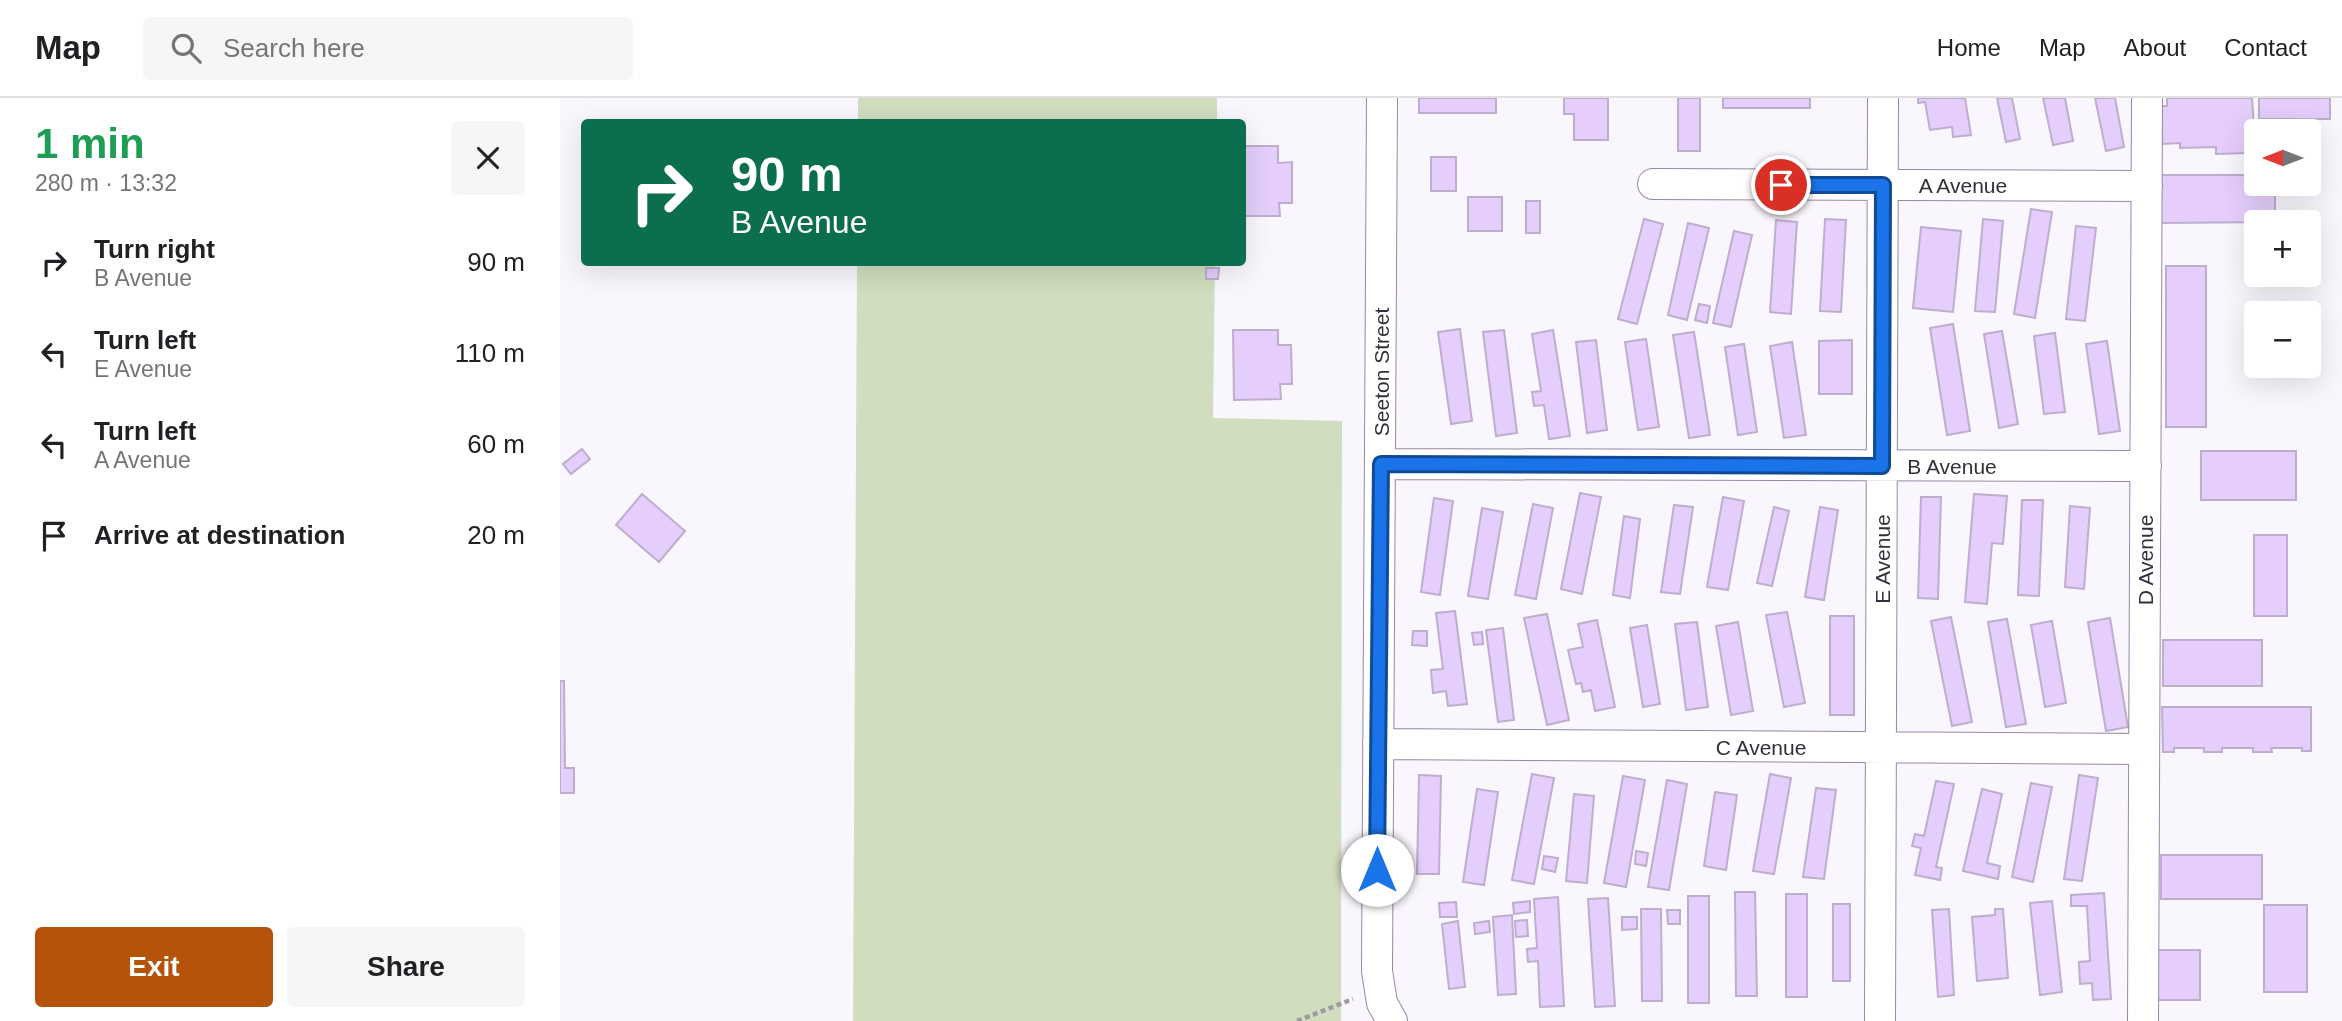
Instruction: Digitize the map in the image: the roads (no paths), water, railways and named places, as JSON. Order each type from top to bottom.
[{"type":"street","name":"Seeton Street","points":[[1381,98],[1377,971],[1382,1003],[1392,1021]]},
{"type":"street","name":"E Avenue","points":[[1880,1021],[1883,98]]},
{"type":"street","name":"D Avenue","points":[[2143,1021],[2147,98]]},
{"type":"street","name":"A Avenue","points":[[1653,184],[2147,186]]},
{"type":"street","name":"B Avenue","points":[[1381,464],[2146,466]]},
{"type":"street","name":"C Avenue","points":[[1378,744],[2144,749]]}]
